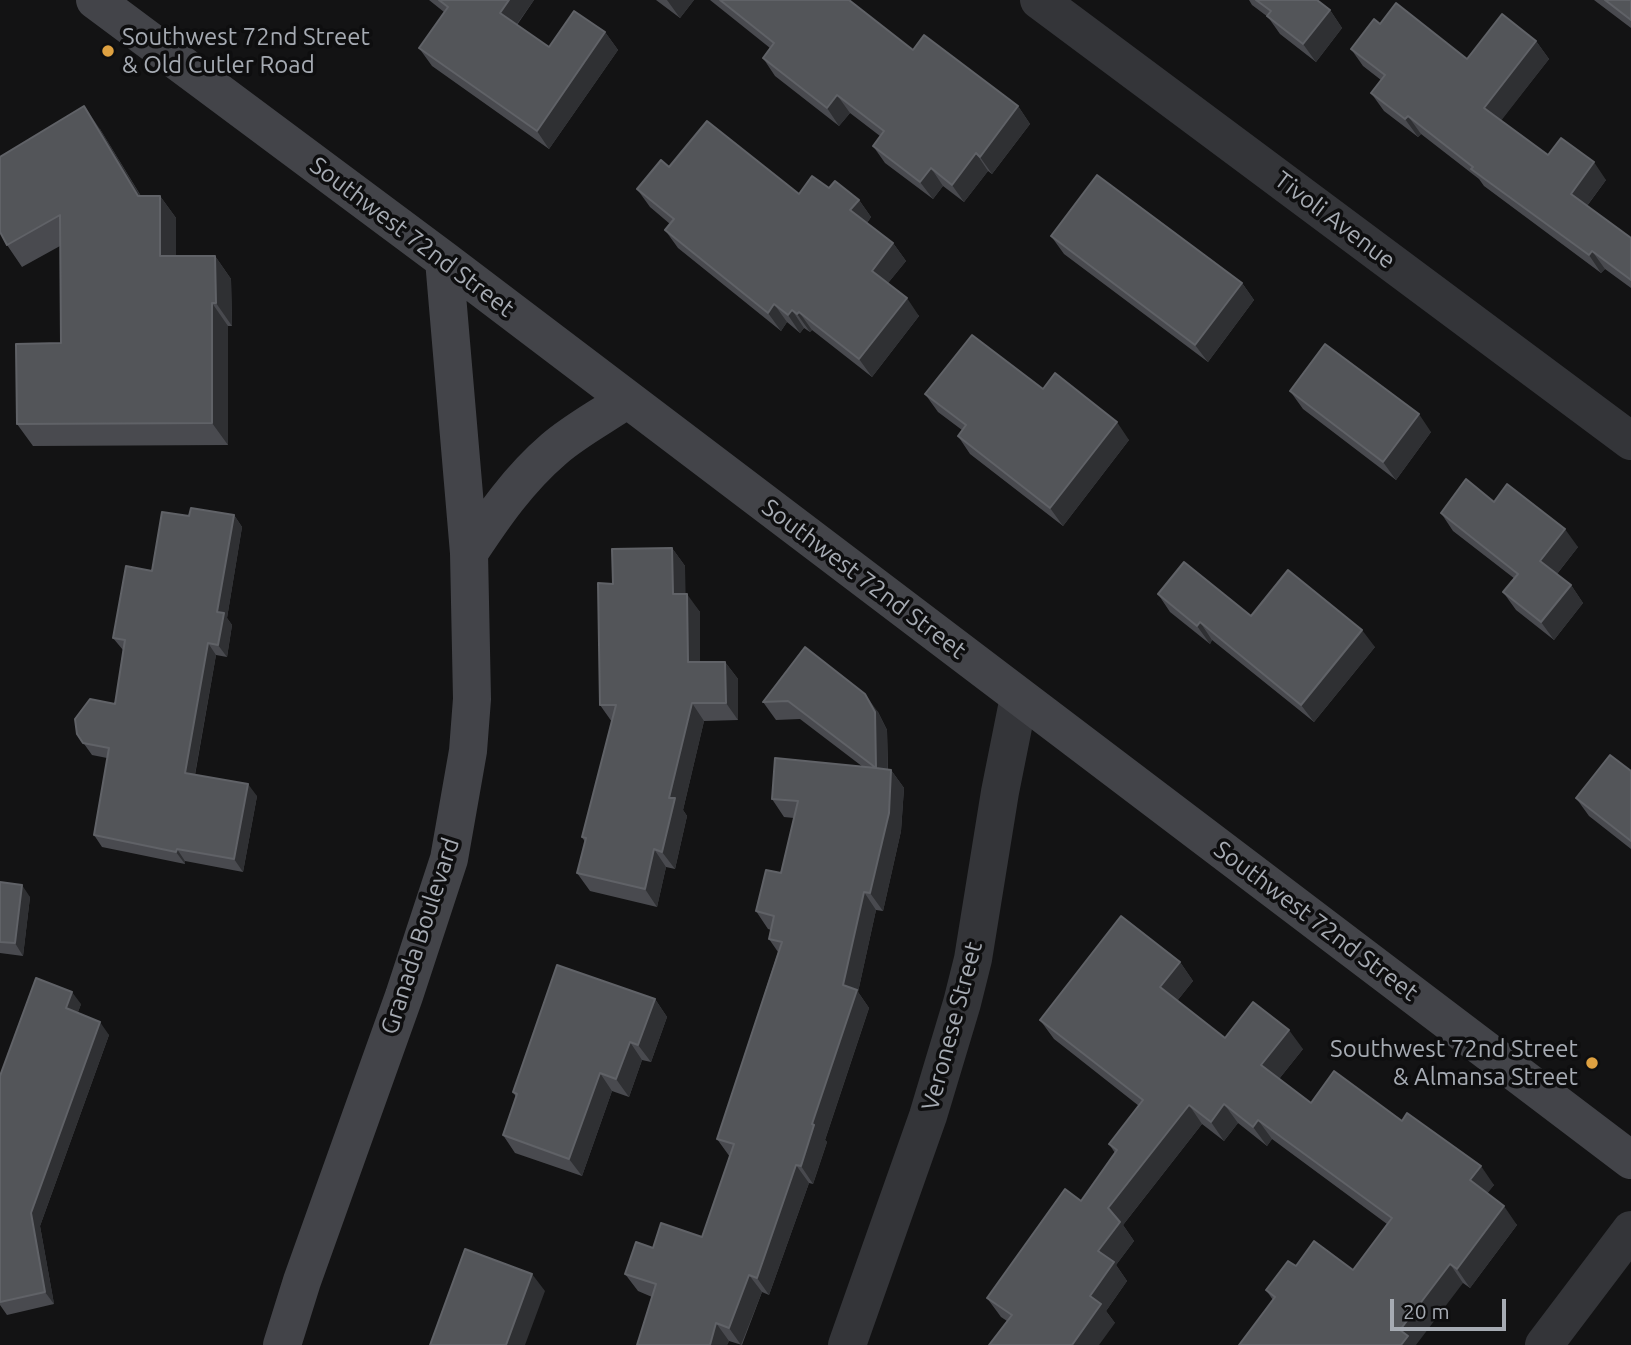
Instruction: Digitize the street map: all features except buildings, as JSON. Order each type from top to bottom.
[{"type":"main road","name":"Southwest 72nd Street","points":[[95,0],[444,260],[1631,1160]]},
{"type":"main road","name":"Granada Boulevard","points":[[282,1345],[449,859],[468,751],[472,699],[469,553],[444,260]]},
{"type":"main road","points":[[469,553],[506,498],[522,480],[555,448],[626,400]]},
{"type":"street","name":"Tivoli Avenue","points":[[1039,0],[1631,441]]},
{"type":"street","name":"Veronese Street","points":[[847,1345],[928,1116],[962,1003],[973,959],[1000,792],[1019,697]]},
{"type":"street","points":[[1544,1345],[1631,1230]]},
{"type":"place","name":"Southwest 72nd Street & Old Cutler Road","points":[[108,51]]},
{"type":"place","name":"Southwest 72nd Street & Almansa Street","points":[[1592,1063]]}]
